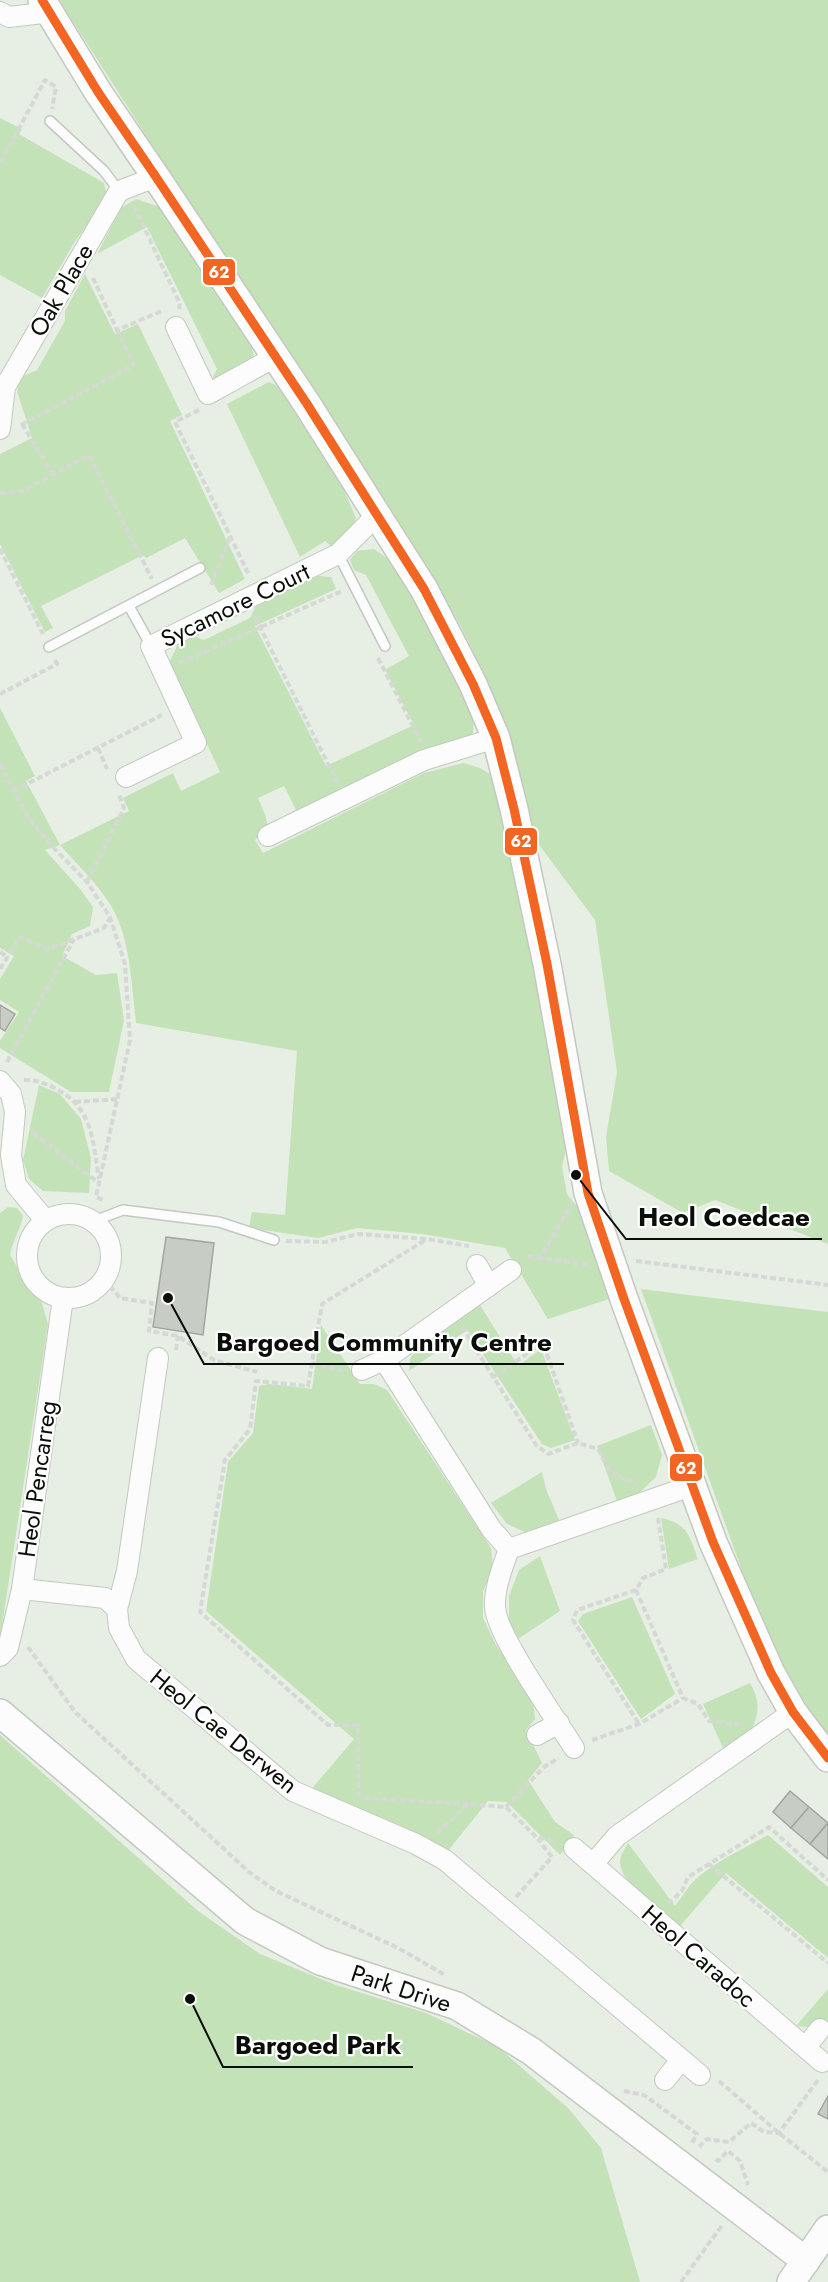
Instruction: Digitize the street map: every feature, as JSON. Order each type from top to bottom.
[{"type":"street","points":[[0,12],[9,17],[46,6],[98,92],[275,357],[377,515],[424,590],[473,684],[496,738],[514,808],[547,964],[588,1193],[691,1486],[771,1673],[793,1712],[828,1758]]},
{"type":"street","points":[[119,191],[156,177]]},
{"type":"street","name":"Oak Place","points":[[0,429],[5,387],[119,191]]},
{"type":"street","points":[[176,327],[208,394],[275,357]]},
{"type":"street","name":"Sycamore Court","points":[[118,781],[196,743],[151,646],[338,554],[377,515]]},
{"type":"street","points":[[268,836],[430,759],[496,738]]},
{"type":"street","points":[[8,1075],[14,1119],[11,1155],[16,1185],[45,1220]]},
{"type":"street","points":[[69,1213],[82,1215],[94,1221],[104,1231],[110,1244],[112,1258],[109,1272],[90,1293],[77,1298],[63,1298],[49,1293],[37,1284],[29,1272],[26,1258],[28,1244],[35,1230],[45,1220],[69,1213]]},
{"type":"street","points":[[474,1256],[489,1286]]},
{"type":"street","points":[[362,1370],[384,1360],[489,1286],[514,1262]]},
{"type":"street","name":"Heol Pencarreg","points":[[0,1656],[8,1648],[22,1589],[63,1298]]},
{"type":"street","name":"Heol Cae Derwen","points":[[158,1358],[127,1571],[117,1609],[119,1628],[136,1659],[293,1791],[422,1847],[446,1860],[700,2075]]},
{"type":"street","points":[[384,1360],[492,1530],[510,1549]]},
{"type":"street","points":[[574,1748],[504,1636],[495,1608],[501,1572],[510,1549],[691,1486]]},
{"type":"street","points":[[22,1589],[105,1598],[117,1609]]},
{"type":"street","points":[[593,1864],[617,1836],[793,1712]]},
{"type":"street","name":"Park Drive","points":[[0,1713],[245,1921],[321,1961],[457,2006],[531,2051],[799,2271]]},
{"type":"street","points":[[537,1735],[559,1724]]},
{"type":"street","name":"Heol Caradoc","points":[[574,1848],[822,2062]]},
{"type":"street","points":[[806,2047],[820,2029]]},
{"type":"street","points":[[665,2080],[681,2060]]},
{"type":"street","points":[[799,2271],[828,2229]]},
{"type":"lane","points":[[50,122],[104,171],[119,191]]},
{"type":"lane","points":[[338,554],[385,646]]},
{"type":"lane","points":[[49,648],[200,568]]},
{"type":"lane","points":[[129,606],[151,646]]},
{"type":"lane","points":[[94,1221],[123,1210],[219,1222],[274,1240]]},
{"type":"path","points":[[0,159],[2,160],[45,80],[56,87],[50,122]]},
{"type":"path","points":[[119,191],[132,201],[180,304],[176,327]]},
{"type":"path","points":[[0,429],[22,424],[134,365],[90,273],[77,264]]},
{"type":"path","points":[[117,330],[180,304]]},
{"type":"path","points":[[208,394],[200,410],[175,422],[258,594],[250,608],[345,798]]},
{"type":"path","points":[[22,424],[52,475]]},
{"type":"path","points":[[0,493],[22,491],[89,455],[158,590]]},
{"type":"path","points":[[211,585],[230,537]]},
{"type":"path","points":[[0,549],[57,664],[0,694]]},
{"type":"path","points":[[200,568],[225,610]]},
{"type":"path","points":[[162,670],[354,585]]},
{"type":"path","points":[[385,646],[377,657],[430,759]]},
{"type":"path","points":[[13,791],[179,706]]},
{"type":"path","points":[[87,882],[124,808],[118,781],[98,748]]},
{"type":"path","points":[[0,764],[28,817],[87,882],[110,917],[125,964],[130,1012],[130,1040],[96,1197],[123,1210]]},
{"type":"path","points":[[0,969],[20,938],[48,949],[104,928],[110,917]]},
{"type":"path","points":[[74,939],[8,1075],[39,1081],[67,1094],[82,1110],[92,1137],[99,1183]]},
{"type":"path","points":[[0,952],[8,957]]},
{"type":"path","points":[[75,1102],[118,1099]]},
{"type":"path","points":[[14,1119],[99,1183]]},
{"type":"path","points":[[540,1258],[571,1205],[588,1193]]},
{"type":"path","points":[[274,1240],[325,1242],[358,1234],[427,1239],[474,1256]]},
{"type":"path","points":[[359,1797],[358,1725],[328,1725],[200,1612],[225,1460],[250,1429],[256,1381],[308,1386],[322,1304],[427,1239]]},
{"type":"path","points":[[514,1262],[540,1258],[596,1266]]},
{"type":"path","points":[[629,1260],[828,1285]]},
{"type":"path","points":[[104,1279],[120,1298],[152,1303],[149,1331],[178,1336],[214,1360],[257,1372]]},
{"type":"path","points":[[493,1377],[543,1343],[578,1443]]},
{"type":"path","points":[[312,1363],[346,1372],[362,1370]]},
{"type":"path","points":[[636,1590],[577,1610],[573,1620],[639,1724]]},
{"type":"path","points":[[11,1634],[27,1646],[75,1712],[249,1872],[276,1891],[398,1948],[447,1976]]},
{"type":"path","points":[[347,1797],[506,1807],[537,1838],[552,1857],[504,1910]]},
{"type":"path","points":[[422,1847],[468,1804]]},
{"type":"path","points":[[654,1916],[682,1891],[688,1877],[769,1827],[828,1880]]},
{"type":"path","points":[[537,1838],[549,1839],[560,1847],[574,1848]]},
{"type":"path","points":[[709,1863],[828,1964]]},
{"type":"path","points":[[622,2091],[644,2095],[653,2101],[697,2134],[692,2143],[699,2147],[707,2139],[729,2142],[751,2123],[764,2132],[778,2133],[828,2067],[822,2062]]},
{"type":"path","points":[[709,2154],[718,2161],[728,2151],[740,2161],[748,2186],[746,2192]]},
{"type":"path","points":[[681,2282],[724,2222]]},
{"type":"green space","points":[[59,0],[828,0],[828,1244],[715,1200],[683,1213],[609,1171],[606,1137],[617,1072],[595,920],[537,842],[482,669],[457,619]]},
{"type":"green space","points":[[0,118],[22,129],[19,134],[104,183],[107,197],[74,243],[42,298],[0,275]]},
{"type":"green space","points":[[136,199],[160,207],[252,347],[254,357],[251,366],[216,382],[213,377],[217,369],[147,227],[97,254],[121,208]]},
{"type":"green space","points":[[85,274],[115,334],[138,324],[182,415],[170,421],[245,579],[219,593],[185,538],[146,558],[143,555],[41,606],[53,628],[45,632],[0,544],[0,454],[32,438],[17,391],[21,377],[37,370],[65,321],[65,311]]},
{"type":"green space","points":[[269,382],[278,386],[343,488],[356,518],[352,534],[332,547],[325,541],[300,557],[227,404]]},
{"type":"green space","points":[[374,549],[388,559],[450,657],[474,710],[473,733],[455,747],[431,748],[297,812],[284,786],[258,798],[268,828],[255,840],[263,853],[424,773],[464,763],[480,768],[493,776],[519,868],[567,1144],[562,1167],[567,1194],[579,1209],[609,1299],[548,1319],[505,1248],[422,1234],[357,1228],[318,1238],[249,1228],[252,1212],[285,1215],[297,1051],[136,1023],[129,959],[119,922],[101,891],[60,845],[129,811],[123,798],[173,773],[181,791],[220,772],[169,663],[179,642],[192,635],[204,640],[250,618],[257,604],[309,578],[331,577],[336,589],[255,626],[326,766],[414,725],[385,670],[409,656],[366,575],[354,570],[350,560],[357,551]]},
{"type":"green space","points":[[0,708],[35,776],[26,781],[60,845],[45,850],[93,907],[90,926],[72,934],[62,956],[96,975],[117,973],[124,1020],[109,1092],[71,1092],[0,1048],[0,1041],[19,1012],[0,1000],[0,979],[14,956],[0,948]]},
{"type":"green space","points":[[39,1085],[60,1094],[81,1119],[91,1158],[89,1193],[43,1191],[29,1179],[23,1160]]},
{"type":"green space","points":[[8,1207],[17,1208],[23,1216],[10,1255],[30,1289],[41,1300],[48,1324],[0,1639],[0,1213]]},
{"type":"green space","points":[[641,1289],[828,1312],[828,1738],[778,1671]]},
{"type":"green space","points":[[480,1305],[518,1366],[541,1349],[575,1440],[551,1448],[542,1444],[467,1330],[409,1371],[410,1359],[419,1345]]},
{"type":"green space","points":[[321,1325],[360,1384],[374,1384],[387,1390],[491,1548],[493,1567],[483,1592],[483,1618],[495,1643],[533,1701],[535,1719],[526,1730],[542,1763],[528,1780],[555,1822],[574,1835],[560,1855],[507,1802],[488,1801],[447,1852],[309,1792],[354,1739],[206,1611],[228,1462],[253,1433],[259,1386],[270,1384],[312,1389]]},
{"type":"green space","points":[[651,1425],[662,1455],[656,1477],[639,1493],[617,1501],[597,1446]]},
{"type":"green space","points":[[542,1472],[546,1489],[559,1520],[527,1533],[507,1524],[491,1503]]},
{"type":"green space","points":[[661,1518],[682,1527],[698,1559],[669,1569]]},
{"type":"green space","points":[[540,1556],[560,1611],[518,1639],[509,1621],[509,1596],[519,1570]]},
{"type":"green space","points":[[632,1597],[675,1694],[641,1719],[578,1621],[583,1614]]},
{"type":"green space","points":[[750,1683],[758,1709],[750,1735],[724,1750],[703,1704]]},
{"type":"green space","points":[[0,1735],[198,1911],[260,1954],[336,1985],[426,2013],[498,2047],[569,2109],[601,2148],[640,2282],[0,2282]]},
{"type":"green space","points":[[768,1835],[828,1887],[828,1958],[726,1873],[680,1926],[634,1888],[626,1879],[620,1860],[628,1843],[675,1906],[692,1883],[703,1873]]},
{"type":"green space","points":[[828,1989],[828,2027],[820,2021],[808,2027],[796,2026]]},
{"type":"building","points":[[0,1005],[15,1014],[5,1031],[0,1028]]},
{"type":"building","points":[[166,1237],[214,1243],[203,1335],[153,1327]]},
{"type":"building","points":[[790,1791],[809,1807],[791,1828],[773,1812]]},
{"type":"building","points":[[809,1807],[828,1823],[810,1844],[791,1828]]},
{"type":"building","points":[[828,1823],[828,1859],[810,1844]]},
{"type":"building","points":[[828,2096],[828,2119],[818,2114]]},
{"type":"transit line","name":"62","points":[[42,0],[98,92],[307,404],[424,589],[473,684],[496,738],[514,809],[547,964],[588,1193],[624,1299],[713,1542],[771,1673],[793,1712],[828,1758]]},
{"type":"place","name":"Heol Coedcae","points":[[576,1175]]},
{"type":"place","name":"Bargoed Community Centre","points":[[168,1298]]},
{"type":"place","name":"Bargoed Park","points":[[190,1999]]}]
